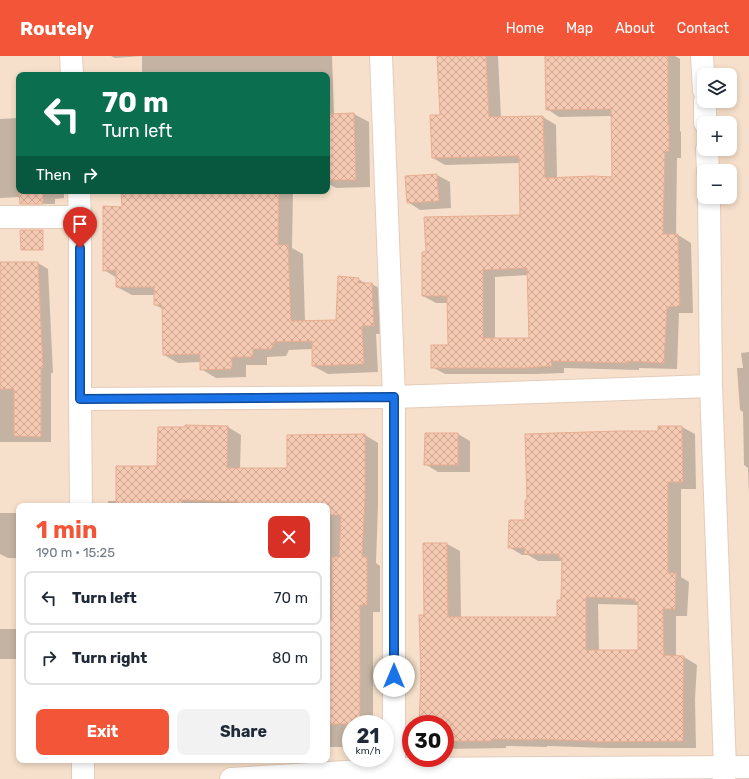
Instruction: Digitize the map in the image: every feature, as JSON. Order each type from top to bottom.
[{"type":"street","points":[[71,56],[72,72]]},
{"type":"street","points":[[381,56],[394,397],[394,774]]},
{"type":"street","points":[[702,56],[703,68]]},
{"type":"street","points":[[79,194],[81,503]]},
{"type":"street","points":[[709,204],[711,386],[724,773]]},
{"type":"street","points":[[0,217],[80,217]]},
{"type":"street","points":[[80,399],[394,397],[711,386]]},
{"type":"street","points":[[83,763],[84,779]]},
{"type":"street","points":[[231,779],[394,774],[724,773],[749,767]]},
{"type":"shaded area","points":[[0,56],[749,56],[749,779],[0,779]]},
{"type":"building","points":[[437,56],[486,56],[489,117],[543,116],[545,178],[593,176],[612,177],[611,109],[546,110],[545,56],[668,56],[669,151],[665,152],[663,234],[678,234],[680,306],[667,307],[664,363],[627,361],[627,363],[551,361],[552,366],[523,368],[431,368],[431,345],[448,345],[447,296],[422,296],[422,252],[426,252],[424,217],[520,215],[519,156],[432,158],[430,115],[440,115]],"holes":[[[527,268],[529,338],[483,338],[483,270]]]},
{"type":"building","points":[[354,113],[356,180],[330,180],[330,114]]},
{"type":"building","points":[[437,174],[439,201],[407,203],[405,176]]},
{"type":"building","points":[[19,194],[43,194],[43,204],[20,204]]},
{"type":"building","points":[[121,194],[279,194],[278,245],[288,245],[291,321],[336,320],[338,276],[359,278],[358,283],[372,283],[374,326],[362,326],[364,364],[312,366],[312,341],[275,342],[271,349],[253,349],[253,357],[232,357],[232,369],[200,370],[200,354],[163,355],[162,305],[154,305],[154,287],[116,287],[116,270],[103,271],[103,206],[122,207]]},
{"type":"building","points":[[20,230],[43,230],[43,250],[21,250]]},
{"type":"building","points":[[0,262],[38,262],[43,368],[41,368],[41,437],[14,436],[14,389],[0,389]]},
{"type":"building","points":[[185,425],[228,426],[227,468],[287,468],[287,435],[365,434],[365,498],[362,557],[367,557],[367,605],[360,605],[360,715],[342,715],[342,724],[330,724],[330,619],[332,619],[332,557],[339,557],[341,515],[330,515],[330,503],[239,503],[182,500],[182,503],[116,503],[116,466],[157,466],[158,427],[185,427]]},
{"type":"building","points":[[658,426],[682,426],[683,482],[668,482],[668,573],[676,573],[675,609],[663,609],[664,655],[684,656],[683,741],[593,742],[534,739],[494,739],[493,741],[454,741],[454,715],[419,715],[421,677],[419,615],[424,615],[423,543],[447,543],[448,617],[557,617],[557,600],[561,600],[562,558],[559,558],[559,554],[524,554],[525,548],[508,548],[509,520],[525,520],[525,500],[527,500],[525,434],[658,431]],"holes":[[[586,597],[635,599],[635,602],[638,602],[638,650],[586,650]]]},
{"type":"building","points":[[425,433],[458,433],[458,465],[424,465]]},
{"type":"route","points":[[80,248],[80,399],[394,397],[394,676]]}]
